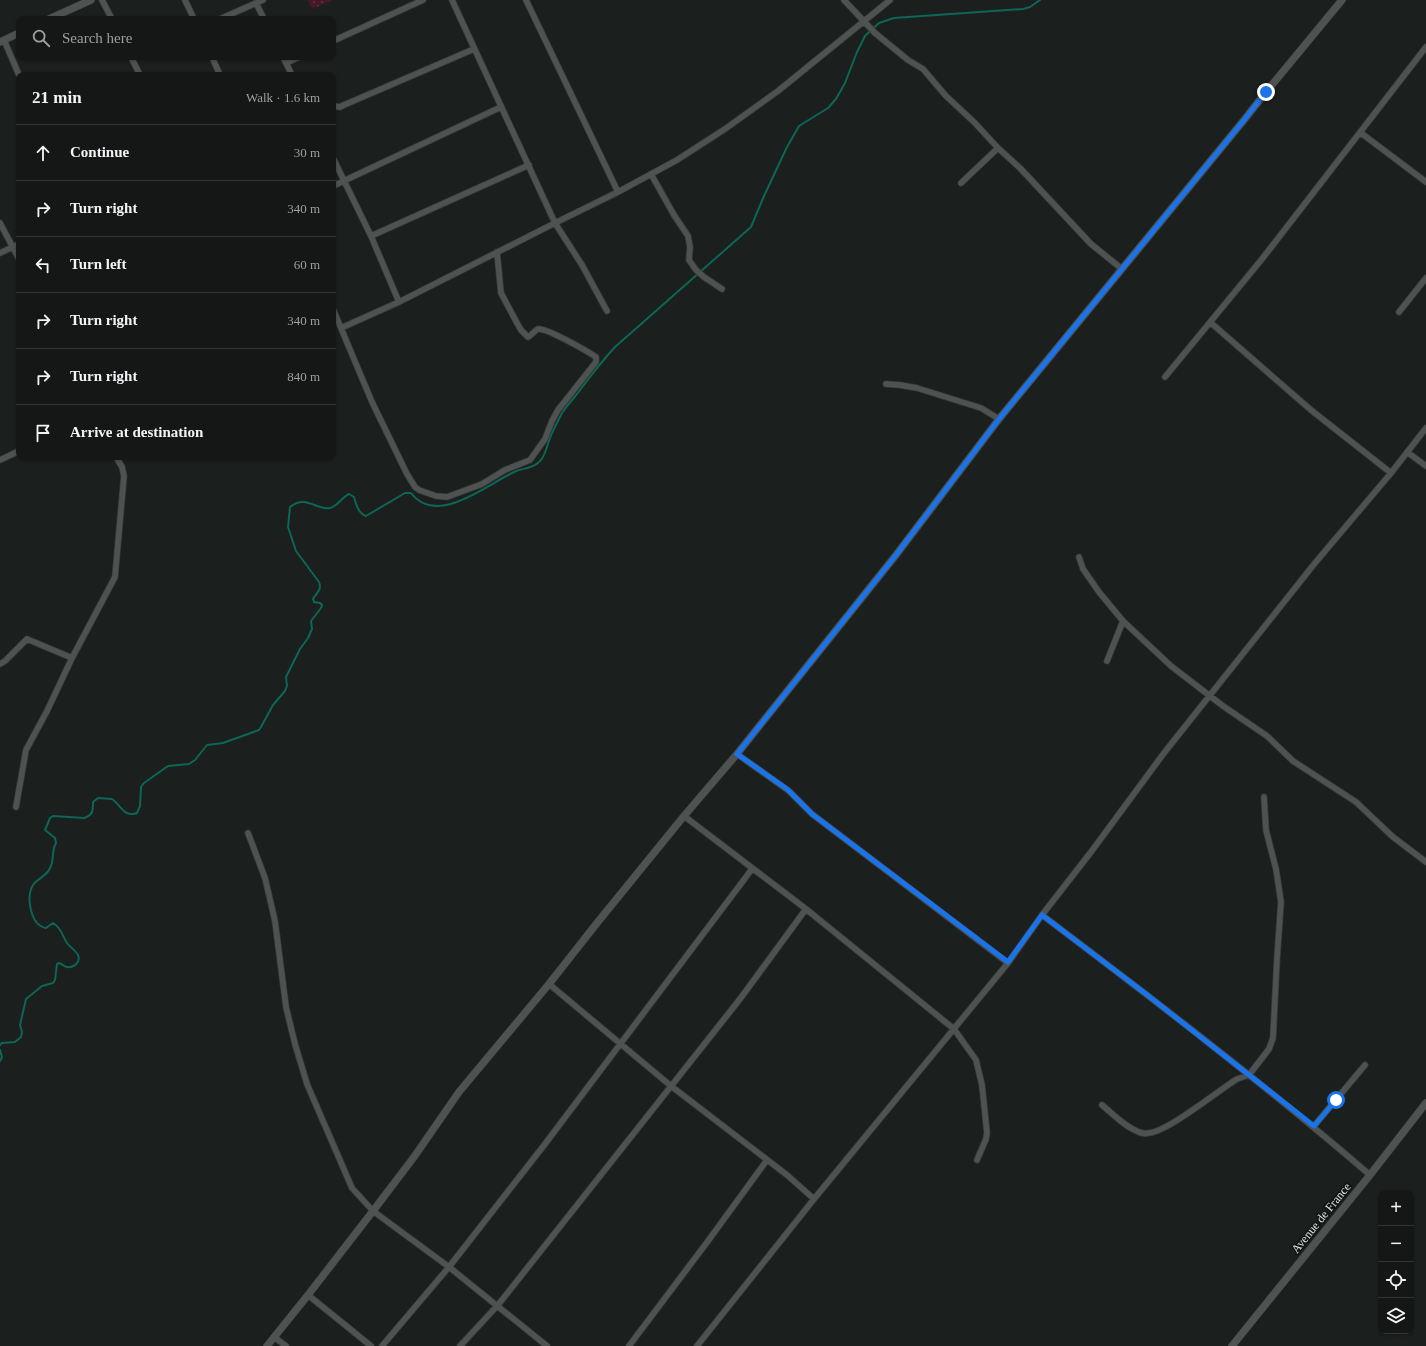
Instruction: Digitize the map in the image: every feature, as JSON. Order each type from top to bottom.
[{"type":"street","points":[[56,16],[91,0]]},
{"type":"street","points":[[102,0],[110,16]]},
{"type":"street","points":[[185,0],[193,16]]},
{"type":"street","points":[[227,16],[262,0]]},
{"type":"street","points":[[336,40],[423,0]]},
{"type":"street","points":[[452,0],[555,223],[582,265],[607,311]]},
{"type":"street","points":[[526,0],[618,192]]},
{"type":"street","points":[[844,0],[875,33],[908,60],[923,69],[946,96],[1029,177],[1091,244],[1122,269]]},
{"type":"street","points":[[341,328],[399,302],[618,192],[677,160],[725,129],[782,88],[866,23],[890,0]]},
{"type":"street","points":[[267,1346],[373,1211],[414,1157],[460,1092],[550,984],[597,923],[684,816],[737,754],[891,561],[965,466],[999,419],[1342,0]]},
{"type":"street","points":[[256,3],[262,16]]},
{"type":"street","points":[[16,34],[2,41],[18,72]]},
{"type":"street","points":[[1165,377],[1262,259],[1426,47]]},
{"type":"street","points":[[336,106],[344,106],[474,50]]},
{"type":"street","points":[[132,60],[138,72]]},
{"type":"street","points":[[213,60],[219,72]]},
{"type":"street","points":[[284,60],[290,72]]},
{"type":"street","points":[[286,63],[292,60]]},
{"type":"street","points":[[336,185],[501,107]]},
{"type":"street","points":[[1360,133],[1426,182]]},
{"type":"street","points":[[961,183],[998,148]]},
{"type":"street","points":[[336,164],[371,236],[399,302]]},
{"type":"street","points":[[371,236],[529,165]]},
{"type":"street","points":[[651,174],[674,215],[688,236],[690,247],[689,260],[696,270],[722,289]]},
{"type":"street","points":[[0,223],[16,253]]},
{"type":"street","points":[[0,253],[16,246]]},
{"type":"street","points":[[336,316],[372,402],[407,474],[415,487],[419,490],[441,497],[446,497],[482,484],[505,470],[532,458],[546,439],[552,421],[558,410],[596,362],[596,357],[589,352],[549,332],[541,329],[537,330],[528,337],[521,330],[501,294],[497,252]]},
{"type":"street","points":[[1400,312],[1426,278]]},
{"type":"street","points":[[1210,322],[1311,410],[1391,473]]},
{"type":"street","points":[[886,384],[917,388],[981,408],[999,419]]},
{"type":"street","points":[[696,1346],[1008,962],[1164,753],[1315,563],[1391,473],[1426,428]]},
{"type":"street","points":[[0,460],[16,452]]},
{"type":"street","points":[[1407,452],[1426,466]]},
{"type":"street","points":[[16,807],[24,753],[47,711],[72,658],[116,574],[124,476],[122,467],[118,460]]},
{"type":"street","points":[[1079,557],[1084,569],[1098,592],[1123,621],[1172,666],[1193,684],[1267,736],[1293,761],[1356,802],[1394,837],[1426,862]]},
{"type":"street","points":[[1107,661],[1123,621]]},
{"type":"street","points":[[0,664],[27,639],[72,658]]},
{"type":"street","points":[[737,754],[787,789],[812,814],[1008,962]]},
{"type":"street","points":[[1102,1105],[1129,1127],[1138,1132],[1148,1134],[1158,1131],[1237,1079],[1249,1075],[1269,1049],[1273,1038],[1277,959],[1282,902],[1276,869],[1266,830],[1264,798]]},
{"type":"street","points":[[684,816],[806,910],[954,1029],[976,1060],[982,1085],[987,1134],[977,1160]]},
{"type":"street","points":[[248,834],[265,878],[275,921],[286,1007],[295,1044],[307,1084],[352,1188],[373,1211],[498,1305],[547,1346]]},
{"type":"street","points":[[382,1346],[449,1267],[545,1144],[752,868]]},
{"type":"street","points":[[460,1346],[498,1305],[740,999],[806,910]]},
{"type":"street","points":[[1042,915],[1146,994],[1314,1126],[1370,1175]]},
{"type":"street","points":[[550,984],[671,1086],[787,1175],[814,1199]]},
{"type":"street","points":[[1314,1126],[1365,1065]]},
{"type":"street","name":"Avenue de France","points":[[1232,1346],[1426,1103]]},
{"type":"street","points":[[629,1346],[767,1160]]},
{"type":"street","points":[[308,1295],[371,1346]]},
{"type":"street","points":[[274,1337],[286,1346]]},
{"type":"shaded area","points":[[308,0],[333,0],[312,9]]},
{"type":"waterway","points":[[0,1045],[2,1043],[15,1042],[21,1037],[22,1032],[20,1025],[26,999],[42,986],[53,983],[55,980],[57,964],[59,963],[66,967],[72,967],[79,960],[78,955],[67,943],[58,927],[53,923],[46,928],[41,926],[36,922],[31,910],[30,896],[33,885],[48,872],[52,863],[56,843],[55,838],[45,830],[50,818],[53,816],[87,817],[92,812],[93,802],[98,798],[112,799],[129,814],[137,813],[140,806],[141,787],[144,783],[168,766],[189,764],[195,760],[207,745],[223,743],[259,730],[273,705],[285,691],[287,686],[286,677],[300,649],[308,638],[312,629],[311,621],[322,605],[314,602],[313,599],[319,589],[319,582],[296,551],[288,527],[290,507],[296,503],[306,502],[321,507],[330,508],[349,494],[354,497],[359,511],[366,516],[405,493],[411,493],[422,502],[434,506],[448,505],[462,500],[514,472],[536,464],[543,457],[551,435],[562,413],[615,347],[751,227],[787,147],[799,126],[828,108],[836,99],[845,83],[865,36],[879,23],[894,18],[1023,9],[1030,7],[1040,0]]},
{"type":"waterway","points":[[0,1050],[2,1057],[0,1061]]},
{"type":"route","points":[[1266,92],[999,419],[965,466],[896,555],[737,754],[787,789],[812,814],[1008,962],[1042,915],[1146,994],[1314,1126],[1336,1100]]}]
